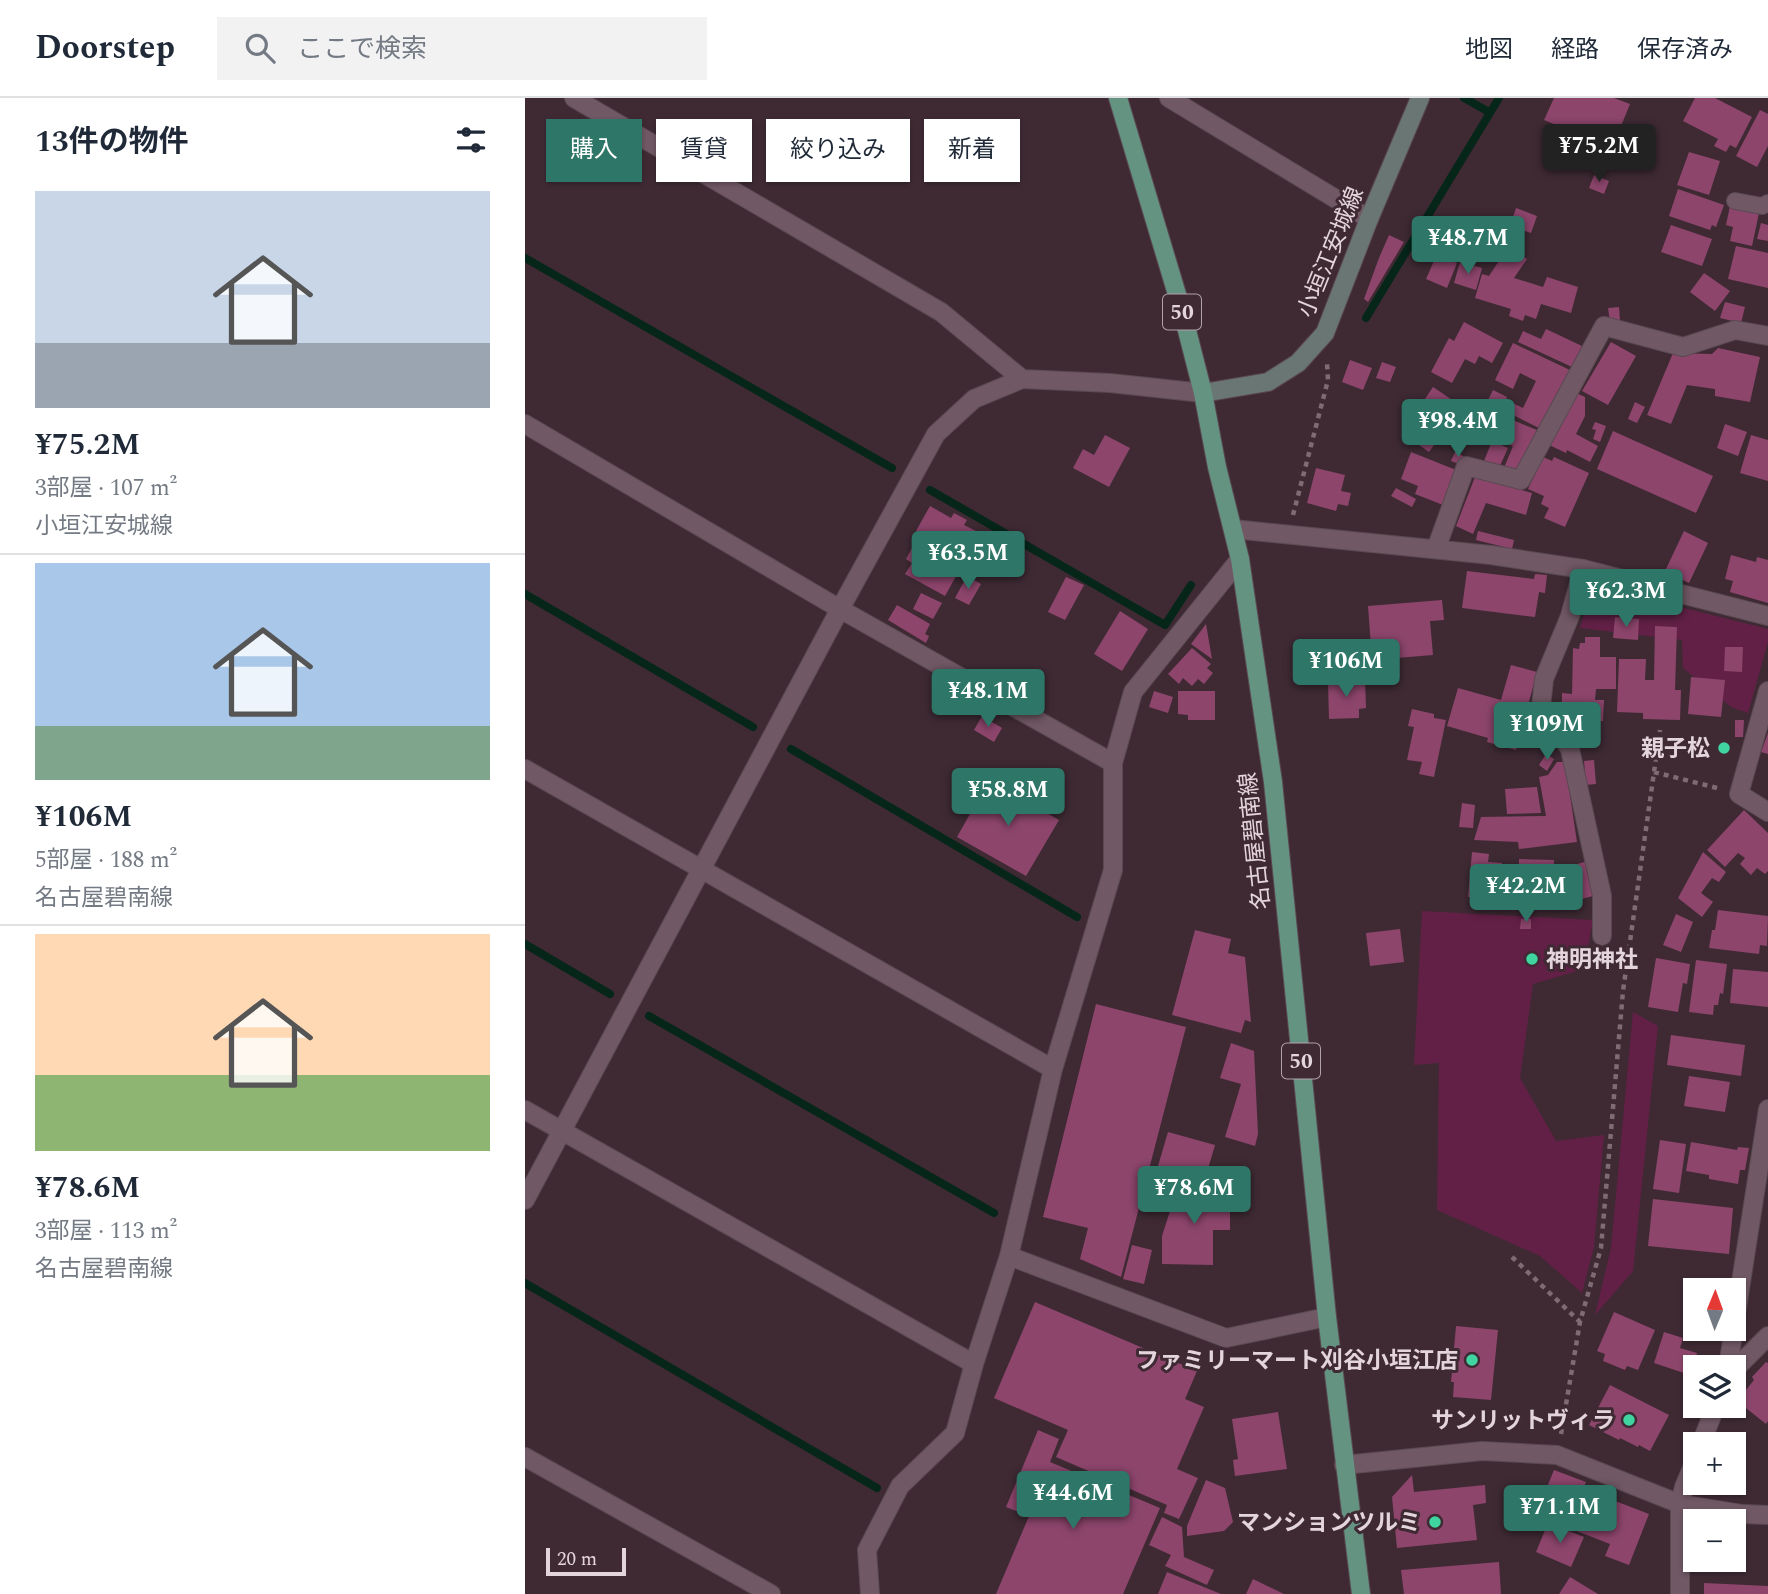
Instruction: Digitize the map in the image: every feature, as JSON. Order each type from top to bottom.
[{"type":"main road","name":"名古屋碧南線","points":[[1118,98],[1182,311],[1240,559],[1273,782],[1327,1317],[1361,1594]]},
{"type":"main road","name":"小垣江安城線","points":[[1203,393],[1268,382],[1298,363],[1325,333],[1420,98]]},
{"type":"street","points":[[574,98],[941,312],[1022,379]]},
{"type":"street","points":[[1169,98],[1369,219]]},
{"type":"street","points":[[1436,549],[1466,466],[1521,480],[1604,326],[1683,347],[1735,330],[1768,336]]},
{"type":"street","points":[[525,1200],[936,434],[974,399],[1022,379],[1110,383],[1203,393]]},
{"type":"street","points":[[525,424],[840,609],[1113,763]]},
{"type":"street","points":[[1233,529],[1436,549],[1583,569],[1768,616]]},
{"type":"street","points":[[870,1594],[867,1550],[900,1486],[955,1433],[1009,1256],[1053,1069],[1113,870],[1113,763],[1133,692],[1240,559]]},
{"type":"street","points":[[1583,569],[1570,616],[1544,679],[1541,707],[1570,750],[1602,896],[1602,936]]},
{"type":"street","points":[[1768,691],[1739,794],[1768,812]]},
{"type":"street","points":[[525,769],[1053,1069]]},
{"type":"street","points":[[1742,1278],[1768,1109]]},
{"type":"street","points":[[525,1110],[974,1364]]},
{"type":"street","points":[[1009,1256],[1226,1338],[1327,1317]]},
{"type":"street","points":[[1746,1358],[1768,1336]]},
{"type":"street","points":[[1344,1465],[1482,1451],[1557,1455],[1680,1504],[1742,1514],[1768,1515]]},
{"type":"street","points":[[525,1457],[771,1594]]},
{"type":"street","points":[[1680,1594],[1680,1504],[1683,1491]]},
{"type":"lane","points":[[1735,201],[1762,206],[1768,203]]},
{"type":"path","points":[[1288,536],[1328,380],[1325,333]]},
{"type":"path","points":[[1557,1455],[1580,1322],[1601,1248],[1623,991],[1660,730]]},
{"type":"path","points":[[1654,772],[1739,794]]},
{"type":"path","points":[[1512,1257],[1580,1322]]},
{"type":"shaded area","points":[[1592,585],[1768,629],[1768,642],[1748,713],[1731,707],[1683,668],[1682,640],[1580,628]]},
{"type":"shaded area","points":[[1422,911],[1593,920],[1584,969],[1533,984],[1520,1078],[1556,1141],[1604,1135],[1594,1247],[1582,1293],[1540,1256],[1437,1210],[1439,1063],[1414,1065]]},
{"type":"shaded area","points":[[1633,1012],[1658,1026],[1633,1271],[1595,1315],[1611,1248]]},
{"type":"building","points":[[1554,98],[1614,98],[1630,104],[1612,148],[1544,120]]},
{"type":"building","points":[[1695,98],[1715,98],[1752,117],[1736,148],[1730,145],[1726,152],[1714,146],[1718,139],[1683,121]]},
{"type":"building","points":[[1760,110],[1768,114],[1768,146],[1757,167],[1736,156]]},
{"type":"building","points":[[1689,152],[1720,161],[1709,195],[1677,185]]},
{"type":"building","points":[[1594,175],[1609,181],[1604,194],[1589,188]]},
{"type":"building","points":[[1678,189],[1724,205],[1716,227],[1712,225],[1710,230],[1669,216]]},
{"type":"building","points":[[1730,206],[1759,213],[1752,246],[1730,241],[1733,227],[1726,225]]},
{"type":"building","points":[[1516,208],[1537,216],[1531,233],[1510,226]]},
{"type":"building","points":[[1761,223],[1768,225],[1768,241],[1757,239]]},
{"type":"building","points":[[1671,225],[1712,239],[1702,266],[1661,252]]},
{"type":"building","points":[[1389,235],[1404,242],[1368,302],[1364,299]]},
{"type":"building","points":[[1736,246],[1768,253],[1768,288],[1728,279]]},
{"type":"building","points":[[1508,247],[1527,259],[1514,278],[1543,287],[1547,277],[1578,287],[1571,313],[1541,304],[1536,319],[1525,315],[1523,321],[1509,316],[1511,309],[1475,298],[1482,274],[1489,276]]},
{"type":"building","points":[[1437,254],[1457,263],[1447,288],[1426,279]]},
{"type":"building","points":[[1460,262],[1482,268],[1476,290],[1454,283]]},
{"type":"building","points":[[1704,273],[1730,291],[1715,311],[1690,292]]},
{"type":"building","points":[[1725,302],[1745,307],[1741,323],[1720,318]]},
{"type":"building","points":[[1619,307],[1620,321],[1610,322],[1608,308]]},
{"type":"building","points":[[1464,322],[1503,343],[1492,363],[1479,356],[1475,364],[1465,359],[1452,383],[1431,372],[1449,338],[1454,341]]},
{"type":"building","points":[[1546,329],[1582,346],[1572,367],[1518,342],[1523,331],[1541,339]]},
{"type":"building","points":[[1611,342],[1636,356],[1608,405],[1582,391]]},
{"type":"building","points":[[1513,343],[1570,370],[1541,429],[1487,402],[1493,390],[1523,408],[1536,381],[1520,373],[1513,389],[1495,380]]},
{"type":"building","points":[[1718,348],[1760,357],[1750,402],[1715,396],[1715,389],[1687,385],[1671,424],[1647,415],[1673,353],[1712,354]]},
{"type":"building","points":[[1350,360],[1372,368],[1363,390],[1342,382]]},
{"type":"building","points":[[1382,362],[1396,367],[1390,382],[1376,378]]},
{"type":"building","points":[[1433,387],[1464,408],[1456,420],[1460,423],[1454,433],[1446,428],[1429,452],[1402,433]]},
{"type":"building","points":[[1574,392],[1585,397],[1585,416],[1576,434],[1598,446],[1590,462],[1567,450],[1566,453],[1547,444]]},
{"type":"building","points":[[1635,402],[1645,407],[1637,423],[1628,419]]},
{"type":"building","points":[[1474,404],[1537,430],[1518,474],[1504,468],[1513,446],[1482,432],[1485,427],[1467,420]]},
{"type":"building","points":[[1595,422],[1606,426],[1600,442],[1593,439],[1596,430],[1592,429]]},
{"type":"building","points":[[1725,424],[1747,432],[1738,456],[1717,448]]},
{"type":"building","points":[[1613,431],[1713,476],[1696,513],[1597,469]]},
{"type":"building","points":[[1105,435],[1130,448],[1109,487],[1073,468],[1083,449],[1094,455]]},
{"type":"building","points":[[1751,435],[1768,440],[1768,481],[1740,473]]},
{"type":"building","points":[[1492,441],[1508,448],[1499,468],[1484,461]]},
{"type":"building","points":[[1411,452],[1456,470],[1443,505],[1415,494],[1418,486],[1401,479]]},
{"type":"building","points":[[1455,452],[1465,457],[1462,465],[1451,461]]},
{"type":"building","points":[[1543,457],[1552,461],[1554,457],[1589,473],[1565,527],[1544,518],[1549,508],[1541,504],[1544,496],[1528,489]]},
{"type":"building","points":[[1316,468],[1345,475],[1341,491],[1351,493],[1348,506],[1338,504],[1336,511],[1307,503]]},
{"type":"building","points":[[1475,477],[1532,493],[1526,515],[1486,503],[1473,534],[1456,526]]},
{"type":"building","points":[[1396,488],[1416,499],[1412,507],[1391,496]]},
{"type":"building","points":[[930,506],[951,518],[954,513],[967,520],[964,525],[980,533],[945,596],[905,574],[912,563],[906,559],[920,533],[916,531]]},
{"type":"building","points":[[1478,531],[1514,540],[1512,549],[1476,540]]},
{"type":"building","points":[[1684,531],[1708,543],[1689,583],[1665,571]]},
{"type":"building","points":[[1731,555],[1756,562],[1757,557],[1768,560],[1768,603],[1730,592],[1733,581],[1725,579]]},
{"type":"building","points":[[1467,571],[1534,579],[1535,574],[1547,575],[1545,593],[1539,592],[1535,617],[1462,608]]},
{"type":"building","points":[[967,576],[981,584],[969,605],[955,598]]},
{"type":"building","points":[[1066,577],[1084,585],[1065,620],[1048,612]]},
{"type":"building","points":[[921,593],[942,603],[933,619],[913,609]]},
{"type":"building","points":[[1442,600],[1444,620],[1430,621],[1433,655],[1372,660],[1368,606]]},
{"type":"building","points":[[897,605],[930,624],[925,634],[929,636],[926,643],[888,620]]},
{"type":"building","points":[[1120,611],[1148,629],[1122,671],[1094,654]]},
{"type":"building","points":[[1615,617],[1639,619],[1638,640],[1613,638]]},
{"type":"building","points":[[1206,624],[1212,659],[1191,644]]},
{"type":"building","points":[[1655,626],[1677,627],[1675,690],[1681,690],[1680,720],[1643,719],[1643,713],[1617,712],[1619,659],[1646,659],[1645,680],[1654,680]]},
{"type":"building","points":[[1585,637],[1600,637],[1600,657],[1616,657],[1616,689],[1596,689],[1595,700],[1604,700],[1603,721],[1595,721],[1595,735],[1575,735],[1575,726],[1568,726],[1568,714],[1562,714],[1562,693],[1572,694],[1573,648],[1579,649],[1580,643],[1585,643]]},
{"type":"building","points":[[1725,647],[1743,647],[1742,672],[1724,671]]},
{"type":"building","points":[[1192,648],[1211,664],[1207,668],[1213,673],[1204,684],[1198,679],[1192,686],[1183,678],[1179,684],[1168,674]]},
{"type":"building","points":[[1511,665],[1537,672],[1516,750],[1487,742],[1488,738],[1447,726],[1458,688],[1501,700]]},
{"type":"building","points":[[1691,677],[1725,680],[1721,717],[1688,714]]},
{"type":"building","points":[[1365,680],[1366,708],[1359,709],[1359,718],[1329,719],[1328,682]]},
{"type":"building","points":[[1154,691],[1173,697],[1168,713],[1149,707]]},
{"type":"building","points":[[1178,691],[1215,691],[1215,720],[1188,720],[1188,715],[1178,714]]},
{"type":"building","points":[[1412,709],[1446,720],[1434,777],[1419,774],[1422,762],[1407,760],[1414,727],[1408,726]]},
{"type":"building","points":[[982,716],[1002,728],[994,742],[974,730]]},
{"type":"building","points":[[1735,720],[1744,720],[1743,737],[1735,737]]},
{"type":"building","points":[[1768,733],[1768,754],[1761,752]]},
{"type":"building","points":[[1546,754],[1554,759],[1547,771],[1539,765]]},
{"type":"building","points":[[1594,760],[1596,784],[1586,785],[1584,761]]},
{"type":"building","points":[[1557,762],[1565,762],[1577,842],[1519,849],[1518,842],[1474,840],[1481,817],[1546,816],[1539,777],[1548,775]]},
{"type":"building","points":[[989,780],[1059,820],[1026,876],[957,837]]},
{"type":"building","points":[[1537,787],[1541,813],[1507,814],[1505,789]]},
{"type":"building","points":[[1462,803],[1475,805],[1473,828],[1459,827]]},
{"type":"building","points":[[1744,810],[1768,833],[1768,871],[1765,874],[1757,868],[1751,875],[1740,864],[1745,858],[1738,853],[1725,867],[1707,850]]},
{"type":"building","points":[[1472,852],[1489,854],[1488,862],[1502,863],[1499,899],[1468,897]]},
{"type":"building","points":[[1703,852],[1726,872],[1719,882],[1712,878],[1701,893],[1713,902],[1702,917],[1678,898]]},
{"type":"building","points":[[1519,859],[1554,860],[1553,882],[1519,881]]},
{"type":"building","points":[[1585,862],[1593,896],[1567,903],[1558,869]]},
{"type":"building","points":[[1718,910],[1768,916],[1767,946],[1760,945],[1759,954],[1709,948]]},
{"type":"building","points":[[1676,914],[1693,922],[1681,952],[1663,945]]},
{"type":"building","points":[[1521,919],[1531,919],[1531,929],[1520,929]]},
{"type":"building","points":[[1400,929],[1404,962],[1370,966],[1366,933]]},
{"type":"building","points":[[1195,930],[1231,939],[1228,953],[1245,957],[1251,1022],[1245,1020],[1241,1033],[1172,1015]]},
{"type":"building","points":[[1656,958],[1690,964],[1687,984],[1683,983],[1678,1012],[1648,1007]]},
{"type":"building","points":[[1696,960],[1727,964],[1723,994],[1720,993],[1718,1005],[1714,1005],[1713,1015],[1689,1012]]},
{"type":"building","points":[[1733,969],[1768,972],[1768,1007],[1730,1003]]},
{"type":"building","points":[[1096,1004],[1186,1027],[1121,1277],[1080,1259],[1088,1228],[1043,1217]]},
{"type":"building","points":[[1671,1035],[1745,1045],[1741,1076],[1667,1065]]},
{"type":"building","points":[[1231,1043],[1254,1051],[1258,1134],[1255,1146],[1225,1137],[1241,1084],[1220,1078]]},
{"type":"building","points":[[1689,1076],[1730,1082],[1725,1112],[1684,1106]]},
{"type":"building","points":[[1168,1132],[1215,1145],[1205,1179],[1158,1166]]},
{"type":"building","points":[[1660,1140],[1686,1144],[1679,1193],[1653,1189]]},
{"type":"building","points":[[1691,1142],[1737,1150],[1738,1147],[1749,1148],[1745,1170],[1740,1170],[1738,1184],[1709,1179],[1709,1175],[1686,1171]]},
{"type":"building","points":[[1179,1183],[1210,1188],[1210,1196],[1230,1197],[1230,1230],[1213,1230],[1213,1265],[1162,1264],[1162,1236]]},
{"type":"building","points":[[1653,1199],[1733,1208],[1729,1254],[1648,1246]]},
{"type":"building","points":[[1132,1245],[1152,1250],[1144,1284],[1123,1279]]},
{"type":"building","points":[[1035,1302],[1197,1371],[1185,1399],[1204,1407],[1177,1469],[1198,1478],[1179,1519],[1164,1513],[1167,1505],[1056,1457],[1068,1430],[994,1398]]},
{"type":"building","points":[[1614,1312],[1655,1330],[1638,1370],[1627,1366],[1625,1370],[1603,1361],[1605,1354],[1597,1351]]},
{"type":"building","points":[[1456,1326],[1498,1330],[1491,1400],[1453,1397],[1454,1382],[1451,1382]]},
{"type":"building","points":[[1664,1332],[1683,1338],[1680,1348],[1697,1353],[1683,1355],[1683,1373],[1654,1363]]},
{"type":"building","points":[[1768,1363],[1766,1424],[1746,1408],[1746,1390],[1754,1380],[1752,1377]]},
{"type":"building","name":"サンリットヴィラ","points":[[1610,1385],[1669,1415],[1650,1451],[1589,1425]]},
{"type":"building","points":[[1278,1412],[1287,1469],[1235,1476],[1233,1460],[1238,1459],[1232,1419]]},
{"type":"building","points":[[1038,1430],[1059,1439],[1050,1462],[1160,1508],[1123,1594],[996,1594],[1029,1516],[1006,1507]]},
{"type":"building","points":[[1554,1470],[1586,1482],[1569,1526],[1536,1514]]},
{"type":"building","name":"マンションツルミ","points":[[1412,1475],[1414,1492],[1485,1485],[1486,1503],[1473,1505],[1477,1540],[1397,1548],[1392,1497]]},
{"type":"building","points":[[1206,1480],[1225,1488],[1233,1522],[1224,1531],[1187,1536],[1187,1526]]},
{"type":"building","points":[[1591,1487],[1611,1495],[1610,1499],[1649,1514],[1629,1565],[1605,1556],[1610,1544],[1574,1530]]},
{"type":"building","points":[[1162,1517],[1182,1527],[1184,1557],[1214,1570],[1207,1585],[1165,1566],[1171,1555],[1149,1545]]},
{"type":"building","points":[[1548,1523],[1584,1537],[1571,1567],[1536,1552]]},
{"type":"building","points":[[1499,1562],[1501,1594],[1404,1594],[1401,1570]]},
{"type":"building","points":[[1167,1572],[1221,1594],[1158,1594]]},
{"type":"building","points":[[1570,1577],[1598,1594],[1559,1594]]},
{"type":"building","points":[[1253,1579],[1284,1594],[1246,1594]]},
{"type":"building","points":[[1704,1583],[1768,1586],[1768,1594],[1704,1594]]},
{"type":"waterway","points":[[1464,98],[1489,112]]},
{"type":"waterway","points":[[1366,318],[1499,98]]},
{"type":"waterway","points":[[525,258],[892,468]]},
{"type":"waterway","points":[[930,490],[1165,625],[1191,585]]},
{"type":"waterway","points":[[525,594],[753,727]]},
{"type":"waterway","points":[[791,749],[1077,917]]},
{"type":"waterway","points":[[525,944],[610,994]]},
{"type":"waterway","points":[[649,1016],[994,1213]]},
{"type":"waterway","points":[[525,1283],[877,1488]]},
{"type":"place","name":"親子松","points":[[1724,748]]},
{"type":"place","name":"神明神社","points":[[1532,959]]},
{"type":"place","name":"ファミリーマート刈谷小垣江店","points":[[1472,1360]]},
{"type":"place","name":"サンリットヴィラ","points":[[1629,1420]]},
{"type":"place","name":"マンションツルミ","points":[[1435,1522]]}]
